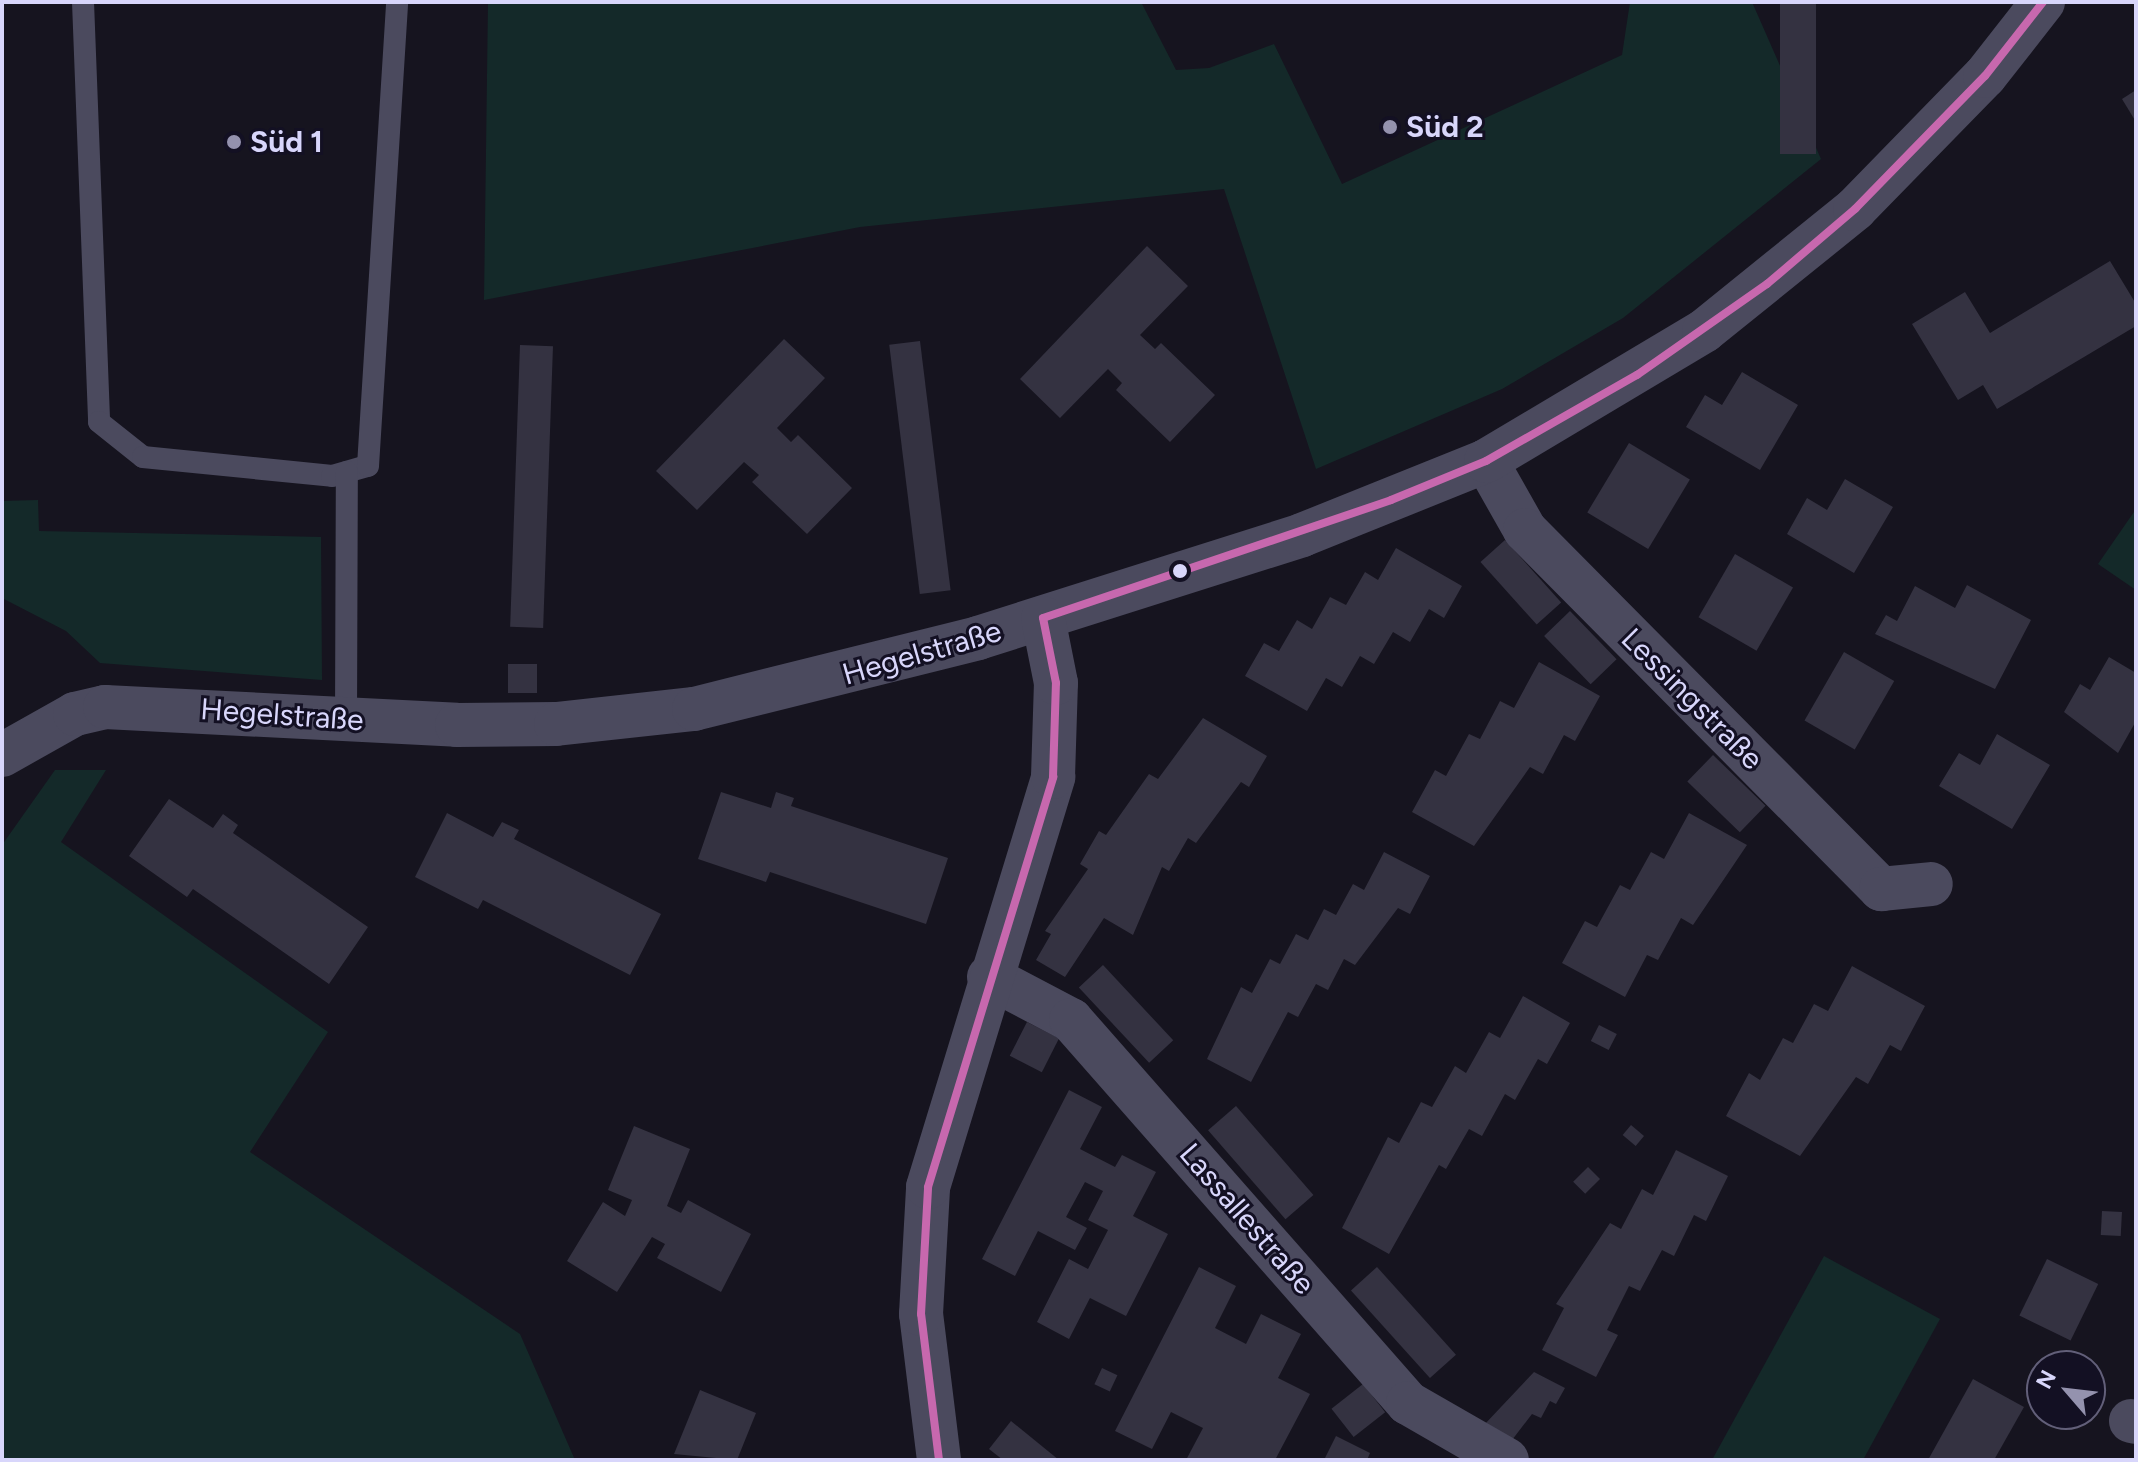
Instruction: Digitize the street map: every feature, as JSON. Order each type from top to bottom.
[{"type":"street","name":"Hegelstraße","points":[[2,755],[75,714],[105,707],[346,720],[556,724],[694,709],[1043,618],[1302,535],[1486,461],[1637,375],[1767,284],[1912,153],[2043,2]]},
{"type":"street","name":"Lessingstraße","points":[[1486,461],[1525,530],[1881,889],[1931,884]]},
{"type":"street","points":[[939,1460],[921,1314],[928,1187],[989,977],[1053,777],[1056,683],[1043,618]]},
{"type":"street","name":"Lassallestraße","points":[[989,977],[1071,1020],[1408,1403],[1507,1460]]},
{"type":"lane","points":[[83,2],[99,422],[143,457],[347,472],[368,466],[397,2]]},
{"type":"lane","points":[[346,720],[347,472]]},
{"type":"green space","points":[[488,2],[1141,2],[1176,70],[1209,68],[1274,44],[1342,184],[1622,55],[1630,2],[1752,2],[1821,159],[1623,318],[1502,389],[1316,469],[1224,189],[860,227],[484,300]]},
{"type":"green space","points":[[38,500],[39,531],[321,537],[322,680],[100,663],[66,631],[2,598],[2,501]]},
{"type":"green space","points":[[2136,509],[2136,590],[2098,564]]},
{"type":"green space","points":[[55,770],[106,770],[61,842],[328,1032],[250,1152],[520,1334],[575,1460],[2,1460],[2,845]]},
{"type":"green space","points":[[1824,1256],[1940,1319],[1863,1460],[1712,1460]]},
{"type":"building","points":[[1780,2],[1816,2],[1816,154],[1780,154]]},
{"type":"building","points":[[2136,90],[2136,122],[2122,99]]},
{"type":"building","points":[[1147,246],[1188,286],[1140,335],[1155,349],[1161,343],[1215,395],[1170,442],[1116,390],[1122,383],[1108,369],[1060,418],[1020,379]]},
{"type":"building","points":[[2110,261],[2136,304],[2136,326],[1997,409],[1983,385],[1958,400],[1912,324],[1965,292],[1990,333]]},
{"type":"building","points":[[784,339],[825,378],[777,428],[791,442],[798,435],[852,488],[807,534],[752,482],[759,475],[744,462],[697,510],[656,471]]},
{"type":"building","points":[[920,341],[951,590],[920,594],[889,345]]},
{"type":"building","points":[[520,345],[553,346],[543,628],[510,627]]},
{"type":"building","points":[[1742,372],[1798,405],[1760,470],[1686,427],[1705,395],[1722,405]]},
{"type":"building","points":[[1629,443],[1690,480],[1648,549],[1587,512]]},
{"type":"building","points":[[1845,479],[1893,507],[1854,573],[1787,534],[1807,498],[1827,510]]},
{"type":"building","points":[[1505,540],[1561,602],[1537,625],[1480,562]]},
{"type":"building","points":[[1396,548],[1462,586],[1444,618],[1429,609],[1410,642],[1393,632],[1374,664],[1360,656],[1342,687],[1326,678],[1307,711],[1245,676],[1264,643],[1279,651],[1297,620],[1312,629],[1330,597],[1346,605],[1365,572],[1378,580]]},
{"type":"building","points":[[1735,554],[1793,588],[1757,651],[1698,617]]},
{"type":"building","points":[[1967,585],[2031,620],[1995,689],[1875,634],[1886,615],[1897,621],[1915,586],[1955,608]]},
{"type":"building","points":[[1570,611],[1617,659],[1591,684],[1544,636]]},
{"type":"building","points":[[1844,652],[1894,681],[1855,749],[1804,720]]},
{"type":"building","points":[[2109,657],[2136,673],[2136,721],[2118,753],[2064,712],[2080,684],[2090,690]]},
{"type":"building","points":[[1539,662],[1600,696],[1575,741],[1564,735],[1543,774],[1530,767],[1474,846],[1412,812],[1435,770],[1446,776],[1469,734],[1480,739],[1500,701],[1514,708]]},
{"type":"building","points":[[508,664],[537,664],[537,693],[508,693]]},
{"type":"building","points":[[1203,718],[1267,756],[1249,787],[1241,782],[1196,843],[1188,838],[1169,871],[1162,867],[1133,935],[1104,918],[1065,977],[1036,960],[1051,934],[1045,931],[1088,869],[1080,864],[1099,831],[1106,835],[1149,774],[1158,779]]},
{"type":"building","points":[[1997,734],[2050,765],[2012,829],[1939,786],[1959,753],[1980,765]]},
{"type":"building","points":[[1713,755],[1766,806],[1740,832],[1687,782]]},
{"type":"building","points":[[721,792],[771,808],[776,792],[794,798],[791,806],[948,858],[926,924],[770,872],[766,882],[698,859]]},
{"type":"building","points":[[169,799],[213,828],[223,814],[238,825],[233,833],[368,927],[329,984],[193,889],[187,897],[129,856]]},
{"type":"building","points":[[447,813],[493,837],[502,822],[519,830],[514,839],[661,914],[630,975],[483,900],[478,909],[415,877]]},
{"type":"building","points":[[1689,813],[1747,845],[1693,925],[1681,918],[1658,960],[1647,955],[1625,997],[1562,963],[1585,921],[1597,927],[1620,885],[1630,890],[1651,852],[1664,859]]},
{"type":"building","points":[[1384,852],[1430,876],[1410,914],[1398,908],[1355,965],[1344,959],[1328,990],[1316,984],[1298,1017],[1288,1012],[1251,1082],[1207,1059],[1241,987],[1252,993],[1270,959],[1280,964],[1296,934],[1308,940],[1324,909],[1336,915],[1353,884],[1364,890]]},
{"type":"building","points":[[1103,965],[1173,1040],[1149,1063],[1079,988]]},
{"type":"building","points":[[1852,966],[1925,1006],[1901,1051],[1890,1045],[1868,1084],[1856,1077],[1800,1156],[1726,1116],[1749,1073],[1760,1080],[1783,1038],[1793,1043],[1814,1004],[1828,1011]]},
{"type":"building","points":[[1523,996],[1570,1023],[1547,1064],[1538,1059],[1515,1100],[1505,1094],[1482,1136],[1469,1129],[1446,1169],[1439,1165],[1389,1254],[1342,1228],[1388,1137],[1399,1143],[1421,1102],[1432,1107],[1455,1066],[1466,1073],[1489,1032],[1500,1038]]},
{"type":"building","points":[[1027,1022],[1059,1038],[1042,1072],[1010,1056]]},
{"type":"building","points":[[1599,1025],[1617,1034],[1609,1050],[1591,1041]]},
{"type":"building","points":[[1069,1090],[1102,1107],[1080,1149],[1115,1167],[1122,1155],[1156,1172],[1133,1216],[1168,1234],[1126,1316],[1090,1298],[1069,1339],[1037,1322],[1069,1259],[1088,1269],[1108,1230],[1088,1220],[1103,1191],[1085,1182],[1066,1217],[1087,1228],[1075,1250],[1038,1231],[1015,1276],[982,1259]]},
{"type":"building","points":[[1236,1106],[1313,1195],[1285,1219],[1208,1130]]},
{"type":"building","points":[[1631,1125],[1644,1136],[1636,1146],[1623,1135]]},
{"type":"building","points":[[634,1126],[690,1149],[667,1206],[681,1213],[688,1200],[751,1234],[721,1292],[657,1258],[665,1244],[652,1237],[617,1292],[567,1261],[603,1202],[625,1216],[632,1200],[608,1190]]},
{"type":"building","points":[[1676,1150],[1728,1176],[1706,1221],[1694,1215],[1674,1256],[1662,1250],[1640,1291],[1629,1286],[1607,1330],[1618,1335],[1596,1377],[1542,1350],[1564,1308],[1556,1304],[1610,1223],[1621,1229],[1642,1189],[1653,1195]]},
{"type":"building","points":[[1588,1167],[1600,1179],[1585,1194],[1573,1182]]},
{"type":"building","points":[[2102,1211],[2122,1212],[2121,1236],[2101,1235]]},
{"type":"building","points":[[2047,1259],[2098,1284],[2071,1341],[2019,1316]]},
{"type":"building","points":[[1199,1267],[1236,1286],[1215,1328],[1246,1344],[1261,1314],[1301,1334],[1278,1378],[1310,1394],[1275,1460],[1186,1460],[1203,1428],[1171,1412],[1152,1449],[1115,1431]]},
{"type":"building","points":[[1377,1267],[1456,1355],[1430,1378],[1351,1290]]},
{"type":"building","points":[[1102,1368],[1117,1375],[1110,1391],[1094,1384]]},
{"type":"building","points":[[1534,1372],[1565,1388],[1556,1404],[1550,1401],[1541,1418],[1532,1414],[1512,1440],[1484,1425]]},
{"type":"building","points":[[1973,1379],[2024,1407],[1994,1460],[1928,1460]]},
{"type":"building","points":[[1363,1384],[1385,1412],[1354,1437],[1331,1409]]},
{"type":"building","points":[[700,1390],[756,1413],[737,1460],[674,1454]]},
{"type":"building","points":[[1011,1421],[1059,1460],[1003,1460],[989,1449]]},
{"type":"building","points":[[1336,1436],[1370,1453],[1367,1460],[1324,1460]]},
{"type":"transit line","points":[[939,1460],[921,1314],[928,1187],[1053,777],[1056,683],[1043,618],[1391,500],[1486,461],[1637,375],[1767,284],[1855,209],[1985,76],[2043,2]]},
{"type":"place","name":"Süd 2","points":[[1390,127]]},
{"type":"place","name":"Süd 1","points":[[234,142]]}]
